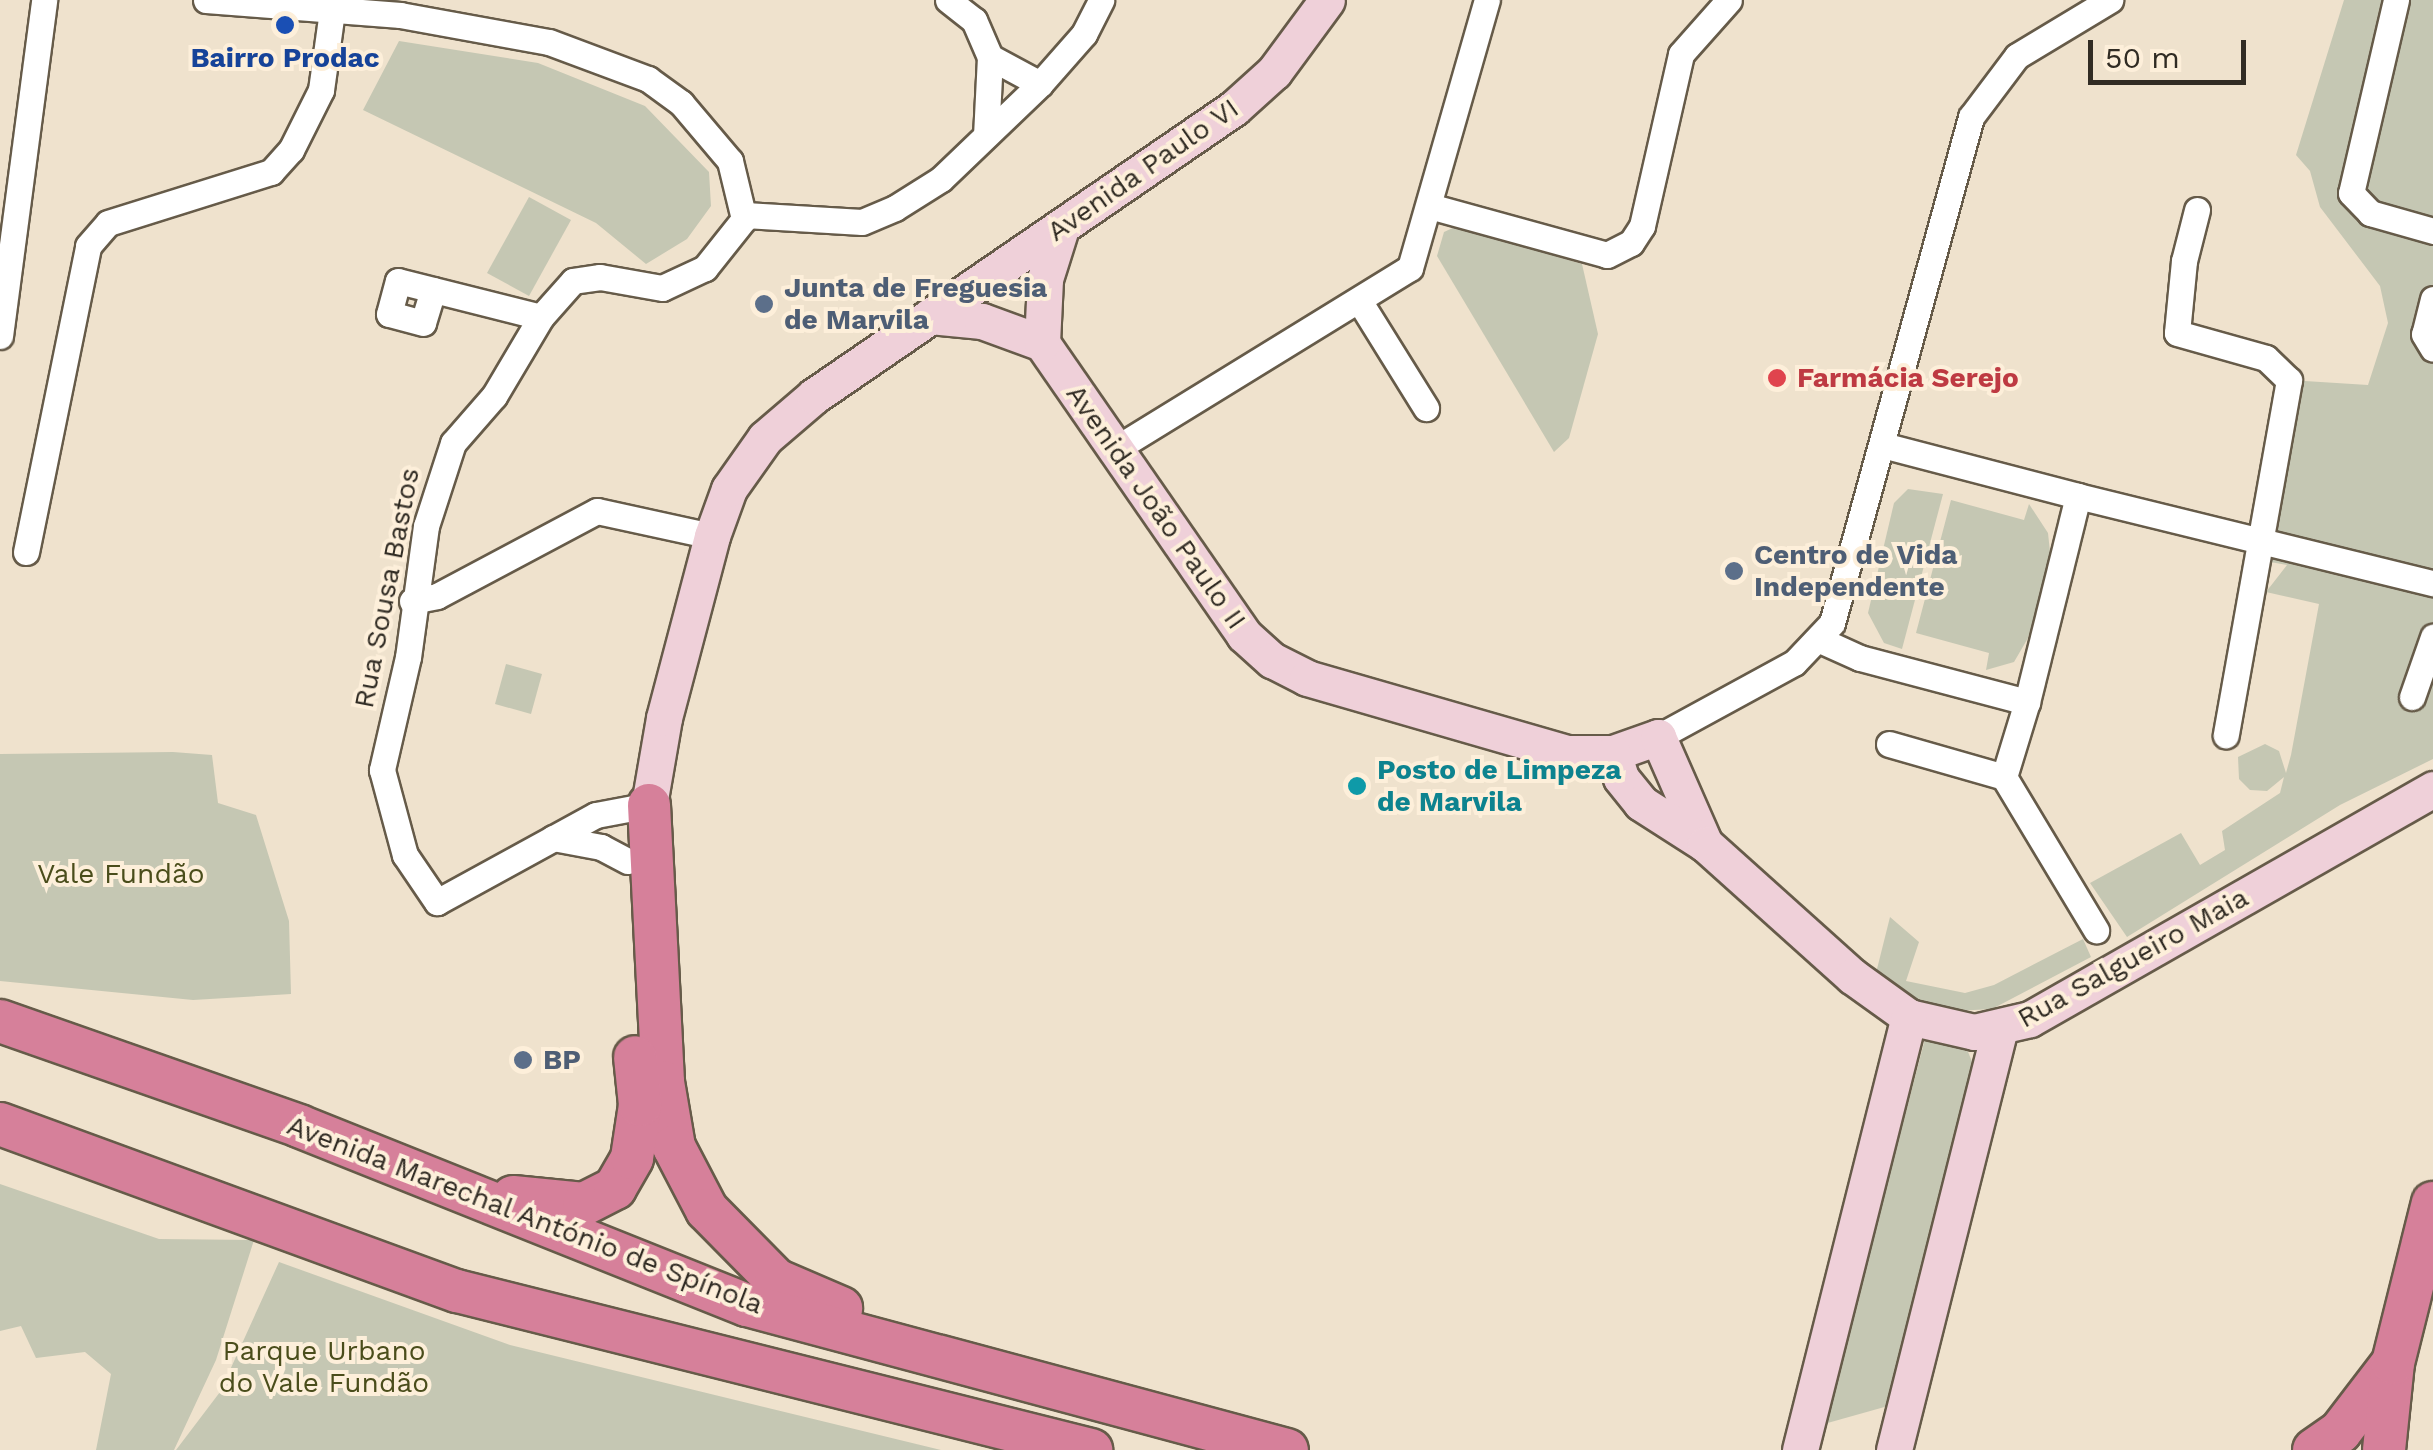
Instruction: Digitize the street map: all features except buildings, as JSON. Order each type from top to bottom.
[{"type":"highway","points":[[398,1169],[547,1205],[584,1204],[615,1188],[632,1158],[640,1105],[627,861],[649,805]]},
{"type":"highway","points":[[649,805],[663,1082],[674,1147],[707,1210],[776,1280],[970,1365]]},
{"type":"highway","name":"Avenida Marechal António de Spínola","points":[[0,1021],[178,1081],[747,1305],[1287,1450]]},
{"type":"highway","name":"Avenida Marechal António de Spínola","points":[[0,1124],[457,1291],[1091,1450]]},
{"type":"highway","points":[[2384,1450],[2392,1363],[2433,1203]]},
{"type":"highway","points":[[2314,1450],[2340,1432],[2392,1363]]},
{"type":"main road","name":"Avenida Paulo VI","points":[[649,805],[664,718],[712,536],[735,480],[782,419],[1166,156],[1255,90],[1327,0]]},
{"type":"main road","points":[[930,316],[982,321],[1042,343],[1045,279],[1060,228]]},
{"type":"main road","name":"Avenida João Paulo II","points":[[1042,343],[1244,634],[1272,660],[1308,678],[1552,750],[1613,753],[1658,738]]},
{"type":"main road","name":"Rua Salgueiro Maia","points":[[1658,738],[1704,844]]},
{"type":"main road","name":"Rua Salgueiro Maia","points":[[1613,753],[1621,778],[1641,803],[1704,844],[1808,939],[1909,1016],[1974,1032],[2030,1020],[2430,793]]},
{"type":"main road","points":[[1802,1441],[1909,1016]]},
{"type":"main road","points":[[1898,1434],[2000,1029]]},
{"type":"street","points":[[0,336],[44,0]]},
{"type":"street","points":[[206,0],[488,28],[620,64],[669,93],[709,133],[738,179],[744,215],[862,222],[941,178],[1040,84],[1084,34],[1100,0]]},
{"type":"street","points":[[948,0],[974,20],[990,57],[986,135]]},
{"type":"street","points":[[1118,448],[1410,268],[1433,208],[1487,0]]},
{"type":"street","points":[[1433,208],[1607,255],[1631,243],[1642,226],[1680,54],[1729,0]]},
{"type":"street","name":"Avenida João Paulo II","points":[[1658,738],[1786,668],[1820,640],[1837,612],[1979,100],[2017,56],[2110,0]]},
{"type":"street","points":[[2396,0],[2351,193],[2370,213],[2433,231]]},
{"type":"street","points":[[26,552],[88,246],[108,222],[271,172],[290,150],[321,90],[332,11]]},
{"type":"street","points":[[990,57],[1040,84]]},
{"type":"street","points":[[2198,210],[2184,261],[2177,333],[2266,358],[2289,380],[2226,735]]},
{"type":"street","name":"Rua Sousa Bastos","points":[[553,838],[437,902],[404,855],[382,780],[408,657],[412,601],[445,456],[501,386],[541,317],[580,279],[652,288],[684,282],[717,256],[744,215]]},
{"type":"street","points":[[432,290],[541,317]]},
{"type":"street","points":[[2433,299],[2424,334],[2433,349]]},
{"type":"street","points":[[1360,302],[1426,408]]},
{"type":"street","points":[[1882,444],[2433,583]]},
{"type":"street","points":[[2004,776],[2028,702],[2078,496]]},
{"type":"street","points":[[412,601],[437,596],[597,510],[712,536]]},
{"type":"street","points":[[2412,697],[2433,637]]},
{"type":"street","points":[[1820,640],[1860,658],[2028,702]]},
{"type":"street","points":[[1890,744],[2004,776],[2096,930]]},
{"type":"street","points":[[553,838],[596,815],[649,805]]},
{"type":"street","points":[[553,838],[601,847],[627,861]]},
{"type":"green space","points":[[2344,0],[2433,0],[2433,759],[2340,805],[2127,937],[2090,883],[2181,833],[2200,865],[2225,850],[2222,831],[2280,793],[2284,777],[2267,791],[2250,790],[2239,779],[2238,757],[2265,744],[2279,751],[2286,773],[2291,755],[2319,604],[2266,592],[2287,565],[2259,560],[2289,380],[2368,385],[2388,323],[2380,286],[2320,207],[2310,171],[2296,155]]},
{"type":"green space","points":[[399,41],[538,63],[645,106],[709,172],[711,206],[687,239],[646,264],[596,223],[363,110]]},
{"type":"green space","points":[[529,197],[571,220],[529,296],[487,273]]},
{"type":"green space","points":[[1457,226],[1582,264],[1598,334],[1569,438],[1554,452],[1437,256],[1444,232]]},
{"type":"green space","points":[[1908,489],[1943,494],[1902,649],[1884,643],[1868,613],[1894,503]]},
{"type":"green space","points":[[1951,500],[2024,520],[2029,504],[2048,533],[2051,561],[2028,638],[2014,662],[1986,670],[1989,653],[1916,633]]},
{"type":"green space","points":[[506,664],[542,674],[531,714],[495,704]]},
{"type":"green space","name":"Vale Fundão","points":[[0,754],[212,755],[218,803],[256,815],[289,921],[291,994],[193,1000],[0,981]]},
{"type":"green space","points":[[1890,917],[1919,942],[1906,981],[1965,993],[1994,985],[2083,939],[2091,957],[1992,1009],[1937,1012],[1874,981]]},
{"type":"green space","points":[[1925,1039],[1966,1047],[1973,1064],[1888,1406],[1824,1424]]},
{"type":"green space","points":[[0,1184],[159,1239],[254,1240],[216,1360],[174,1450],[96,1450],[111,1374],[85,1352],[36,1358],[21,1326],[0,1331]]},
{"type":"green space","name":"Parque Urbano do Vale Fundão","points":[[279,1262],[510,1345],[941,1450],[176,1450],[220,1392]]},
{"type":"place","name":"Bairro Prodac","points":[[285,25]]},
{"type":"place","name":"Junta de Freguesia de Marvila","points":[[764,304]]},
{"type":"place","name":"Farmácia Serejo","points":[[1777,378]]},
{"type":"place","name":"Centro de Vida Independente","points":[[1734,571]]},
{"type":"place","name":"Posto de Limpeza de Marvila","points":[[1357,786]]},
{"type":"place","name":"BP","points":[[523,1060]]}]
